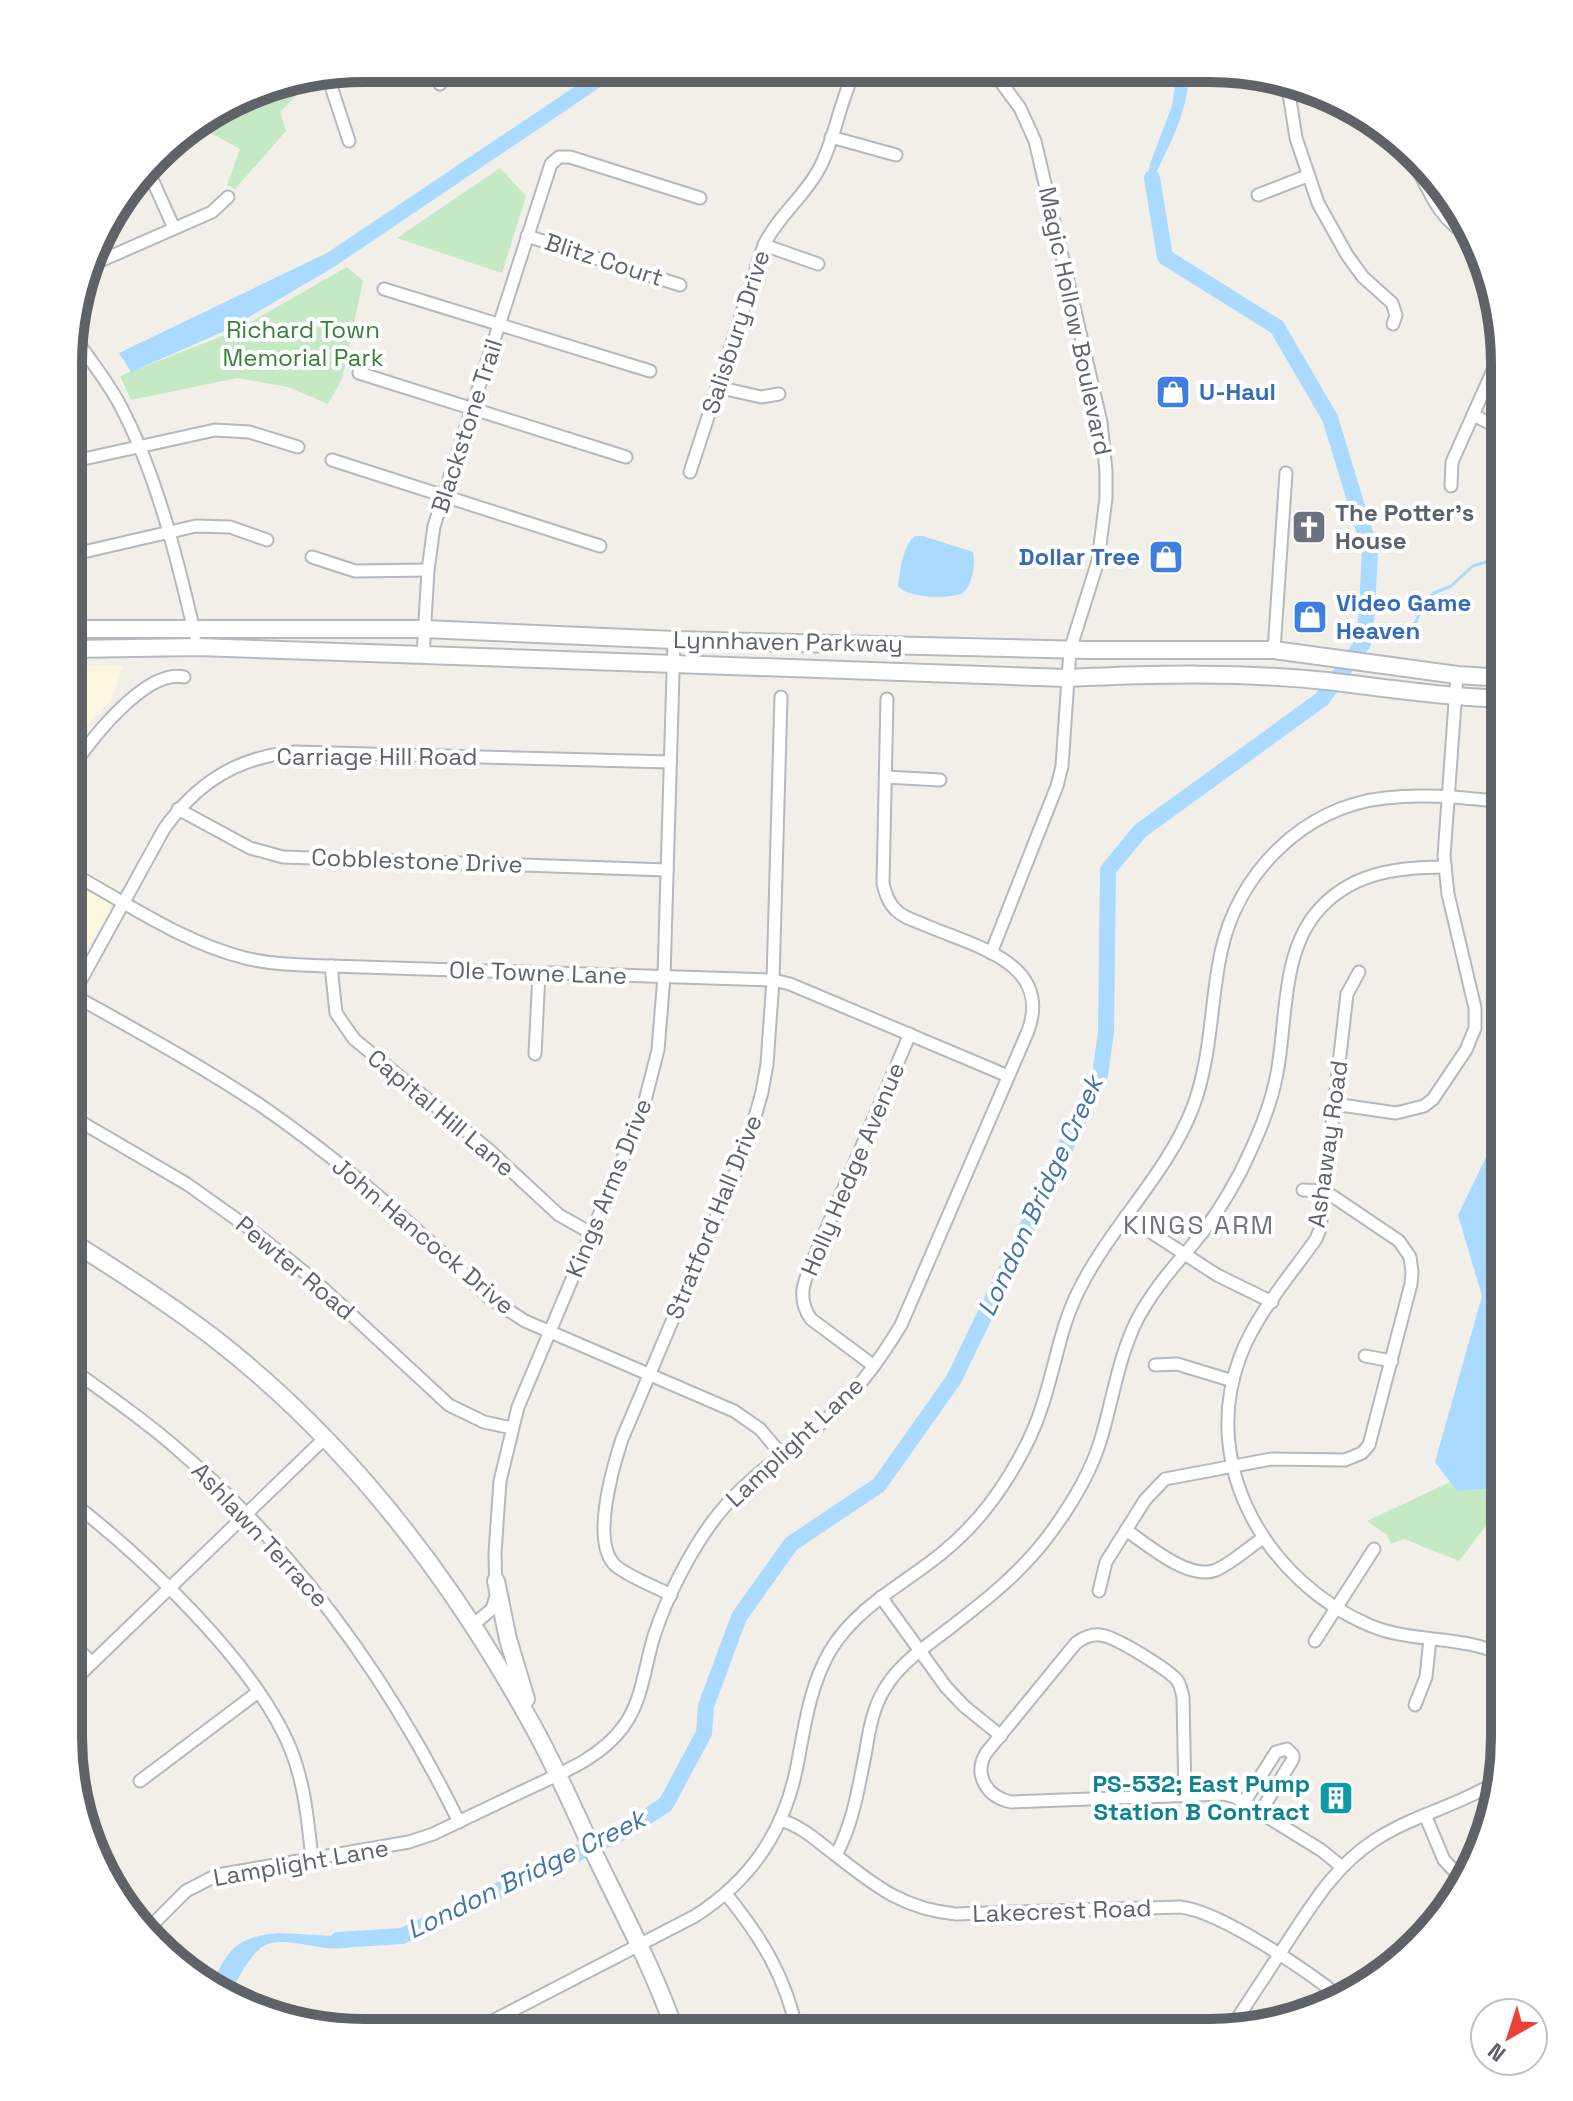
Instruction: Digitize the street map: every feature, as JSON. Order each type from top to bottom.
[{"type":"main road","name":"Lynnhaven Parkway","points":[[82,629],[424,629],[674,640],[1070,650],[1274,650],[1491,677]]},
{"type":"main road","name":"Lynnhaven Parkway","points":[[82,649],[198,647],[1068,678],[1185,673],[1327,681],[1491,698]]},
{"type":"main road","points":[[1185,673],[1206,668],[1255,666],[1268,660],[1274,650]]},
{"type":"main road","points":[[82,1248],[211,1336],[270,1386],[325,1438],[390,1511],[473,1625],[530,1720],[638,1944],[670,2019]]},
{"type":"main road","name":"Kings Arms Drive","points":[[496,1581],[530,1720]]},
{"type":"street","name":"Salisbury Drive","points":[[690,472],[764,245],[777,222],[817,173],[850,82]]},
{"type":"street","name":"Magic Hollow Boulevard","points":[[1003,82],[1020,108],[1035,141],[1105,447],[1106,498],[1098,561],[1070,650],[1068,678]]},
{"type":"street","points":[[330,84],[349,141]]},
{"type":"street","points":[[1289,94],[1296,138],[1307,176],[1332,232],[1363,277],[1392,303],[1396,315],[1393,324]]},
{"type":"street","points":[[831,137],[896,155]]},
{"type":"street","name":"Blackstone Trail","points":[[423,656],[434,526],[551,164],[564,156],[700,198]]},
{"type":"street","points":[[1258,195],[1307,176]]},
{"type":"street","points":[[152,178],[174,228]]},
{"type":"street","points":[[1427,186],[1444,217],[1456,229]]},
{"type":"street","points":[[101,260],[212,212],[228,197]]},
{"type":"street","name":"Blitz Court","points":[[527,236],[680,285]]},
{"type":"street","points":[[764,245],[818,264]]},
{"type":"street","points":[[384,289],[650,371]]},
{"type":"street","points":[[83,349],[104,379],[139,446],[168,533],[198,647]]},
{"type":"street","points":[[359,373],[626,457]]},
{"type":"street","points":[[1451,486],[1452,462],[1491,375]]},
{"type":"street","points":[[717,387],[761,397],[779,394]]},
{"type":"street","points":[[1473,415],[1491,424]]},
{"type":"street","points":[[82,459],[215,430],[249,432],[298,447]]},
{"type":"street","points":[[332,460],[600,546]]},
{"type":"street","points":[[1274,650],[1286,473]]},
{"type":"street","points":[[82,552],[213,525],[230,527],[267,540]]},
{"type":"street","points":[[312,557],[355,571],[428,570]]},
{"type":"street","name":"Kings Arms Drive","points":[[473,1625],[488,1614],[495,1604],[498,1505],[512,1428],[529,1378],[641,1116],[652,1080],[662,1019],[674,640]]},
{"type":"street","points":[[1334,1104],[1396,1113],[1424,1106],[1433,1099],[1472,1039],[1475,1008],[1445,867],[1457,675]]},
{"type":"street","points":[[82,755],[107,721],[134,698],[167,677],[184,677]]},
{"type":"street","points":[[991,953],[1057,786],[1062,766],[1068,678]]},
{"type":"street","name":"Stratford Hall Drive","points":[[671,1595],[615,1565],[606,1550],[605,1521],[615,1464],[648,1375],[747,1145],[767,1064],[773,980],[781,697]]},
{"type":"street","name":"Lamplight Lane","points":[[153,1924],[172,1902],[201,1882],[234,1870],[409,1842],[459,1822],[557,1775],[611,1742],[631,1716],[643,1686],[655,1635],[671,1595],[705,1533],[750,1480],[839,1407],[874,1366],[901,1325],[1032,1020],[1033,1002],[1031,991],[1019,971],[1005,959],[903,916],[889,902],[883,884],[887,699]]},
{"type":"street","name":"Carriage Hill Road","points":[[82,978],[178,809],[197,790],[227,770],[253,759],[279,753],[670,762]]},
{"type":"street","points":[[886,777],[940,780]]},
{"type":"street","points":[[496,2019],[695,1916],[726,1894],[761,1856],[781,1820],[797,1767],[805,1713],[820,1670],[839,1638],[856,1618],[881,1597],[961,1536],[992,1501],[1011,1473],[1043,1405],[1061,1336],[1074,1301],[1091,1268],[1172,1149],[1192,1110],[1205,1067],[1224,939],[1240,898],[1253,877],[1288,840],[1315,821],[1340,809],[1386,798],[1448,796],[1491,800]]},
{"type":"street","name":"Cobblestone Drive","points":[[178,809],[250,848],[283,857],[667,870]]},
{"type":"street","points":[[836,1855],[855,1807],[876,1705],[892,1677],[1007,1582],[1060,1520],[1092,1463],[1120,1365],[1139,1317],[1239,1175],[1264,1118],[1277,1073],[1291,969],[1307,926],[1329,900],[1369,875],[1399,868],[1445,867]]},
{"type":"street","name":"Ole Towne Lane","points":[[82,879],[193,940],[222,952],[269,963],[773,980],[790,984],[1008,1076]]},
{"type":"street","name":"Capital Hill Lane","points":[[331,966],[336,1013],[354,1039],[489,1150],[559,1215],[591,1233]]},
{"type":"street","name":"Ashaway Road","points":[[1359,972],[1347,994],[1322,1218],[1316,1239],[1245,1346],[1233,1381],[1227,1433],[1231,1466],[1244,1505],[1263,1538],[1295,1574],[1336,1608],[1373,1627],[1407,1637],[1490,1649]]},
{"type":"street","points":[[535,1054],[539,973]]},
{"type":"street","name":"John Hancock Drive","points":[[82,1004],[166,1047],[262,1106],[381,1197],[488,1297],[525,1321],[748,1419],[782,1455]]},
{"type":"street","name":"Holly Hedge Avenue","points":[[874,1366],[811,1319],[805,1311],[803,1285],[910,1034]]},
{"type":"street","name":"Pewter Road","points":[[82,1123],[187,1184],[253,1231],[314,1280],[449,1405],[484,1422],[512,1428]]},
{"type":"street","points":[[1099,1591],[1106,1562],[1145,1500],[1165,1479],[1271,1459],[1345,1460],[1362,1453],[1374,1436],[1411,1284],[1410,1257],[1399,1241],[1325,1191],[1303,1190]]},
{"type":"street","points":[[1126,1216],[1217,1275],[1272,1302]]},
{"type":"street","points":[[1365,1356],[1392,1361]]},
{"type":"street","points":[[1155,1365],[1177,1364],[1233,1381]]},
{"type":"street","name":"Ashlawn Terrace","points":[[82,1377],[176,1447],[246,1514],[309,1583],[377,1676],[427,1758],[459,1822]]},
{"type":"street","points":[[82,1673],[325,1438]]},
{"type":"street","points":[[82,1511],[125,1546],[206,1627],[275,1717],[293,1754],[306,1810],[312,1859]]},
{"type":"street","points":[[1126,1530],[1185,1569],[1202,1573],[1220,1568],[1263,1538]]},
{"type":"street","points":[[1315,1641],[1374,1549]]},
{"type":"street","points":[[881,1597],[964,1706],[1001,1736]]},
{"type":"street","points":[[1185,1796],[1183,1698],[1180,1686],[1171,1675],[1108,1636],[1091,1636],[1076,1643],[986,1753],[981,1766],[983,1781],[995,1797],[1011,1802],[1185,1796],[1223,1794],[1245,1801],[1342,1867]]},
{"type":"street","points":[[1415,1705],[1426,1677],[1430,1639]]},
{"type":"street","points":[[82,1653],[92,1663]]},
{"type":"street","points":[[140,1781],[258,1692]]},
{"type":"street","points":[[1245,1801],[1276,1752],[1287,1749],[1293,1759],[1261,1811]]},
{"type":"street","points":[[1238,2017],[1319,1894],[1342,1867],[1373,1841],[1487,1787]]},
{"type":"street","points":[[1425,1815],[1444,1860],[1455,1874]]},
{"type":"street","name":"Lakecrest Road","points":[[781,1820],[802,1829],[882,1891],[924,1909],[956,1914],[1186,1908],[1215,1916],[1331,1991]]},
{"type":"street","points":[[726,1894],[766,1945],[790,2000],[794,2019]]},
{"type":"shaded area","points":[[82,666],[123,666],[112,699],[82,730]]},
{"type":"shaded area","points":[[82,869],[120,890],[82,959]]},
{"type":"green space","points":[[302,89],[280,112],[286,131],[235,189],[227,185],[240,149],[205,130],[256,103]]},
{"type":"green space","points":[[500,168],[526,196],[502,273],[397,238]]},
{"type":"green space","name":"Richard Town Memorial Park","points":[[347,267],[363,281],[342,379],[328,404],[288,387],[237,378],[131,400],[120,376],[233,332]]},
{"type":"green space","points":[[1450,1482],[1457,1491],[1490,1488],[1490,1520],[1459,1561],[1404,1539],[1391,1544],[1387,1535],[1367,1521]]},
{"type":"water","points":[[1175,82],[1188,82],[1177,126],[1153,179],[1149,173],[1150,164],[1172,106]]},
{"type":"water","points":[[581,83],[607,83],[334,267],[227,330],[131,372],[119,353],[327,253]]},
{"type":"water","points":[[915,536],[973,552],[972,575],[965,591],[954,596],[937,597],[910,593],[898,586],[905,552]]},
{"type":"water","points":[[1490,1148],[1490,1488],[1457,1491],[1435,1462],[1482,1296],[1458,1215]]},
{"type":"water","points":[[278,1933],[362,1940],[339,1948],[272,1943],[262,1947],[252,1957],[233,1987],[215,1977],[234,1948],[263,1935]]},
{"type":"waterway","name":"London Bridge Creek","points":[[338,1940],[402,1936],[629,1829],[666,1804],[704,1733],[706,1706],[739,1617],[791,1544],[879,1485],[954,1379],[1100,1075],[1106,1032],[1108,870],[1140,831],[1322,699],[1363,643],[1370,549],[1330,418],[1277,327],[1165,257],[1152,178]]},
{"type":"waterway","points":[[1382,631],[1405,630],[1416,622],[1424,603],[1434,593],[1451,586],[1473,566],[1491,558]]},
{"type":"place","name":"U-Haul","points":[[1173,392]]},
{"type":"place","name":"The Potter's House","points":[[1309,527]]},
{"type":"place","name":"Dollar Tree","points":[[1166,557]]},
{"type":"place","name":"Video Game Heaven","points":[[1310,617]]},
{"type":"place","name":"PS-532; East Pump Station B Contract","points":[[1336,1798]]},
{"type":"district","name":"KINGS ARM","points":[[1199,1225]]}]
